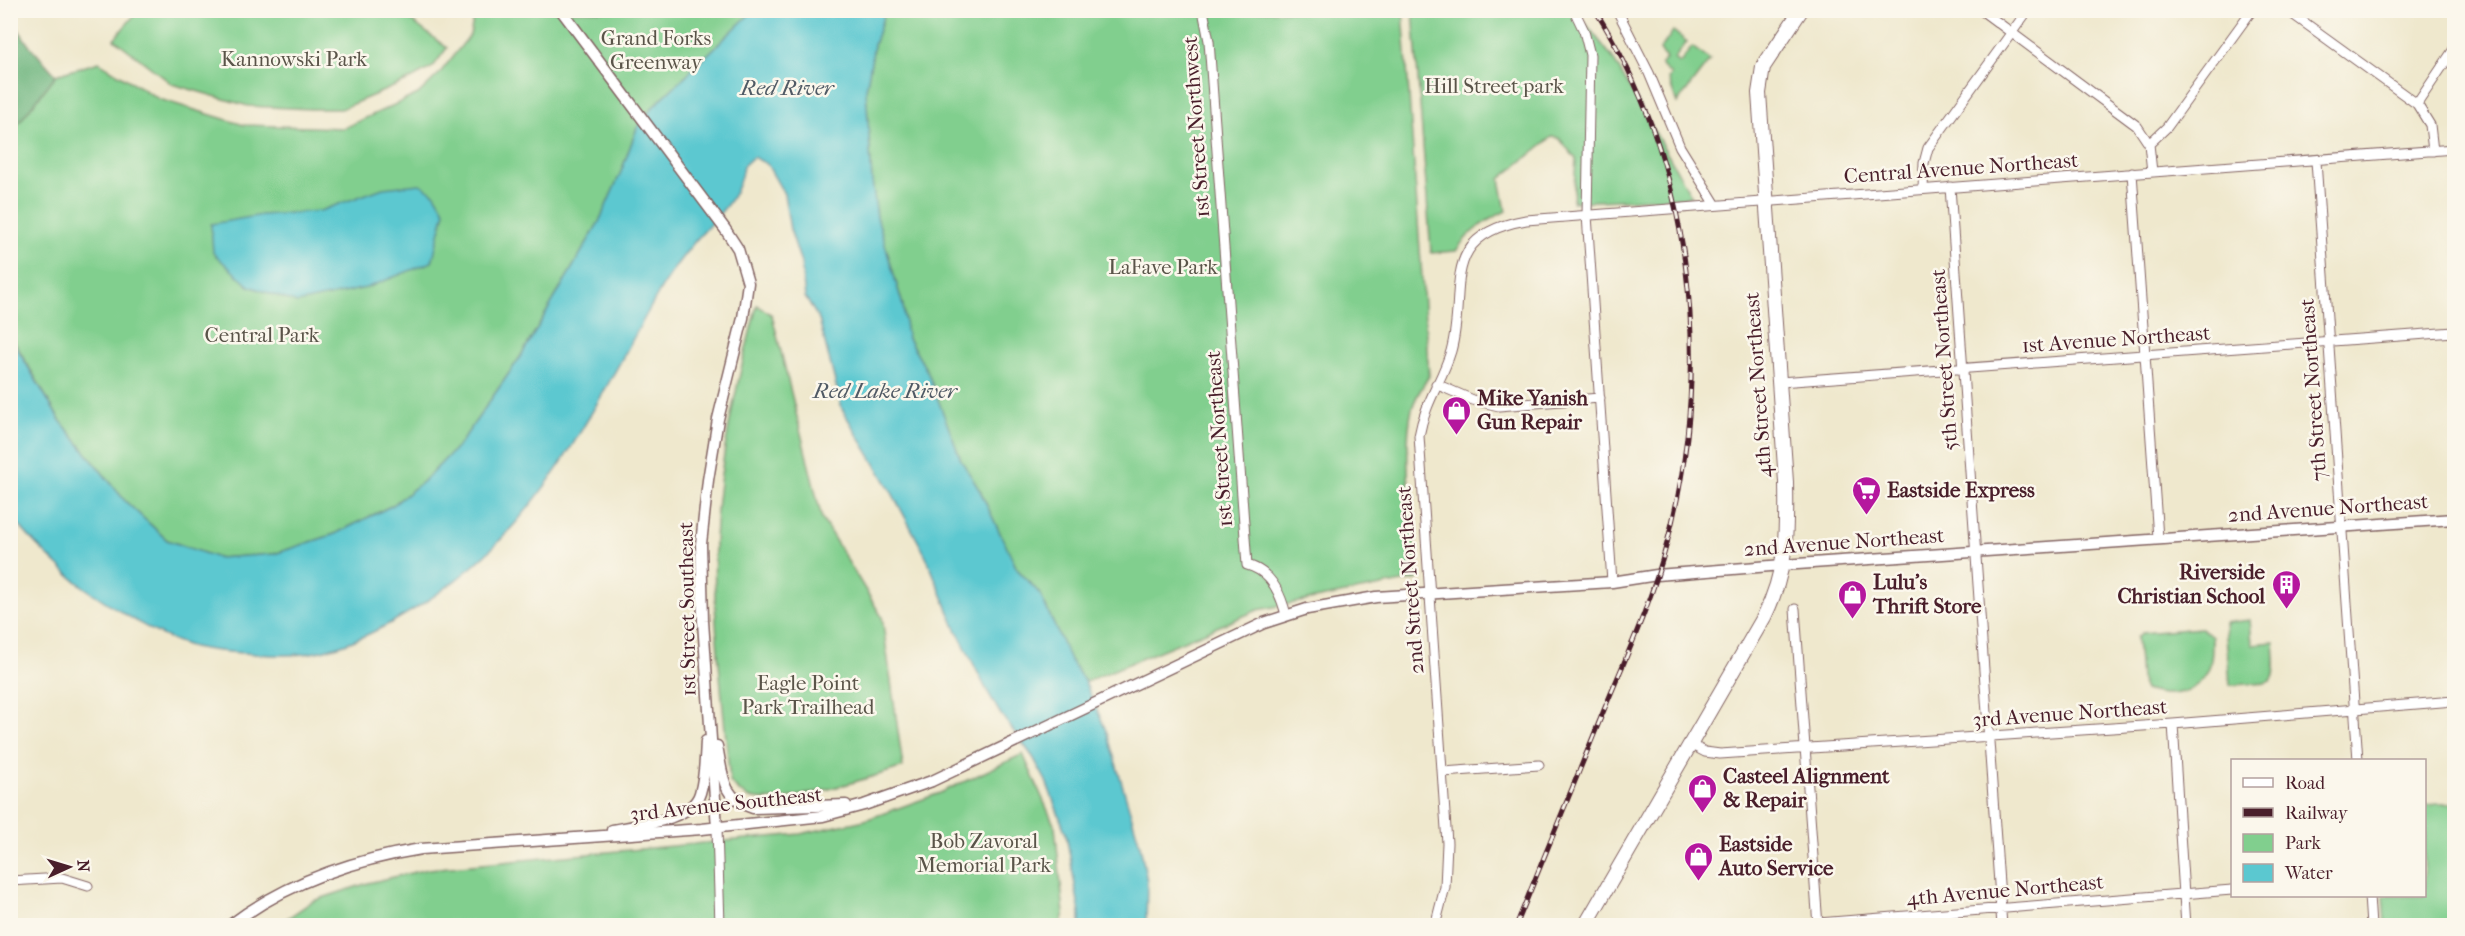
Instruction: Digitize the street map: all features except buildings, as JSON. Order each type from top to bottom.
[{"type":"main road","name":"4th Street Northeast","points":[[1585,926],[1764,616],[1779,584],[1787,522],[1786,483],[1766,201],[1760,79],[1769,55],[1801,10]]},
{"type":"street","name":"1st Street Southeast","points":[[561,10],[725,230],[738,249],[748,283],[747,298],[718,419],[701,544],[717,828],[720,926]]},
{"type":"street","name":"1st Street Northwest","points":[[1203,10],[1208,26],[1222,242]]},
{"type":"street","points":[[1574,10],[1584,31],[1590,56],[1587,215],[1612,582]]},
{"type":"street","points":[[1617,10],[1649,73],[1680,147],[1716,205]]},
{"type":"street","points":[[1981,10],[2128,119],[2144,134],[2150,144],[2152,172]]},
{"type":"street","points":[[1923,189],[1924,163],[1928,148],[2028,10]]},
{"type":"street","points":[[2150,144],[2167,127],[2252,10]]},
{"type":"street","points":[[2287,10],[2417,104],[2430,125],[2433,151]]},
{"type":"street","points":[[2417,104],[2454,50]]},
{"type":"street","name":"Central Avenue Northeast","points":[[1476,242],[1488,233],[1510,223],[1587,215],[2454,149]]},
{"type":"street","name":"7th Street Northeast","points":[[2316,161],[2358,759]]},
{"type":"street","points":[[2132,173],[2158,538]]},
{"type":"street","name":"5th Street Northeast","points":[[1950,188],[2002,926]]},
{"type":"street","name":"1st Street Northeast","points":[[1222,242],[1247,565],[1258,569],[1272,583],[1281,599],[1286,615]]},
{"type":"street","name":"2nd Street Northeast","points":[[1435,926],[1441,906],[1447,864],[1443,772],[1419,436],[1424,415],[1452,345],[1460,268],[1476,242]]},
{"type":"street","name":"1st Avenue Northeast","points":[[1780,382],[2454,332]]},
{"type":"street","points":[[1436,384],[1473,400],[1499,406],[1600,398]]},
{"type":"street","name":"2nd Avenue Northeast","points":[[1242,635],[1264,623],[1286,615],[1350,600],[1612,582],[1657,575],[1783,565],[2454,519]]},
{"type":"street","points":[[1795,609],[1817,924]]},
{"type":"street","name":"3rd Avenue Southeast","points":[[229,926],[266,901],[311,879],[384,855],[421,849],[717,828],[808,819],[864,805],[932,781],[1242,635]]},
{"type":"street","name":"3rd Avenue Northeast","points":[[1690,744],[1705,752],[1720,754],[2173,724],[2454,701]]},
{"type":"street","points":[[709,705],[725,785],[730,795],[739,802],[753,808],[864,805]]},
{"type":"street","points":[[578,837],[682,814],[693,807],[700,795],[703,779],[709,705]]},
{"type":"street","points":[[2173,724],[2186,926]]},
{"type":"street","points":[[1443,772],[1539,765]]},
{"type":"street","points":[[10,881],[62,878],[88,886]]},
{"type":"street","name":"4th Avenue Northeast","points":[[1781,926],[2231,890]]},
{"type":"street","points":[[2369,897],[2371,926]]},
{"type":"green space","name":"Kannowski Park","points":[[397,10],[447,48],[433,67],[407,81],[341,109],[248,106],[172,84],[114,39],[138,11]]},
{"type":"green space","name":"Central Park","points":[[475,11],[753,11],[652,108],[637,128],[599,222],[521,356],[460,444],[426,479],[393,505],[335,534],[274,554],[218,558],[167,540],[125,501],[59,419],[11,336],[10,133],[56,75],[99,62],[159,99],[244,125],[344,128],[418,94],[439,74],[470,35]]},
{"type":"green space","name":"LaFave Park","points":[[885,11],[1403,11],[1429,376],[1412,409],[1409,428],[1409,493],[1418,579],[1258,610],[1085,682],[1070,660],[1040,594],[1017,569],[980,491],[961,460],[927,371],[907,337],[903,306],[877,217],[872,181],[866,90],[874,45]]},
{"type":"green space","name":"Hill Street park","points":[[1413,11],[1576,11],[1612,57],[1692,197],[1573,202],[1576,159],[1559,138],[1552,137],[1500,179],[1506,211],[1478,227],[1456,251],[1431,253]]},
{"type":"green space","points":[[11,18],[28,44],[56,75],[11,133]]},
{"type":"green space","points":[[1673,31],[1687,42],[1674,59],[1680,63],[1692,47],[1710,60],[1677,103],[1668,79],[1671,75],[1661,65],[1666,59],[1660,50]]},
{"type":"green space","name":"Eagle Point Park Trailhead","points":[[757,305],[772,315],[822,519],[882,617],[903,767],[824,790],[779,799],[761,800],[745,796],[730,782],[719,662],[714,571],[717,511],[724,452]]},
{"type":"green space","points":[[2250,620],[2252,644],[2274,642],[2273,677],[2270,682],[2230,685],[2225,623]]},
{"type":"green space","points":[[2201,628],[2212,637],[2211,663],[2203,679],[2189,690],[2172,694],[2145,690],[2140,678],[2137,637],[2142,633]]},
{"type":"green space","name":"Bob Zavoral Memorial Park","points":[[1023,754],[1055,827],[1064,914],[1060,926],[276,926],[313,901],[368,883],[428,869],[800,834],[865,820],[940,793]]},
{"type":"green space","points":[[2454,803],[2454,925],[2385,925],[2383,897],[2426,897],[2426,805]]},
{"type":"water","name":"Red River","points":[[753,11],[885,11],[874,45],[866,90],[872,181],[877,217],[903,306],[907,337],[927,371],[961,460],[980,491],[1017,569],[1040,594],[1070,660],[1085,682],[1107,733],[1140,845],[1147,881],[1146,925],[1080,925],[1080,913],[1066,834],[1046,781],[1033,757],[1000,713],[985,687],[955,627],[926,556],[890,489],[842,409],[819,319],[805,297],[801,263],[790,229],[784,194],[767,164],[753,157],[743,166],[741,178],[732,198],[691,246],[666,280],[577,438],[530,506],[503,537],[456,580],[416,608],[371,633],[326,650],[296,655],[224,652],[190,646],[149,629],[85,588],[32,540],[11,511],[9,493],[11,463],[10,336],[59,419],[125,501],[167,540],[218,558],[274,554],[335,534],[393,505],[426,479],[460,444],[521,356],[599,222],[637,128],[652,108]]},
{"type":"water","points":[[420,184],[435,194],[445,211],[432,262],[366,288],[297,303],[249,286],[213,253],[211,224],[262,215],[320,211],[383,188]]},
{"type":"railway","points":[[1516,926],[1647,606],[1667,543],[1681,475],[1690,407],[1691,338],[1686,269],[1674,201],[1655,134],[1628,71],[1595,10]]},
{"type":"place","name":"Mike Yanish Gun Repair","points":[[1456,436]]},
{"type":"place","name":"Eastside Express","points":[[1866,516]]},
{"type":"place","name":"Riverside Christian School","points":[[2286,610]]},
{"type":"place","name":"Lulu's Thrift Store","points":[[1852,620]]},
{"type":"place","name":"Casteel Alignment & Repair","points":[[1702,814]]},
{"type":"place","name":"Eastside Auto Service","points":[[1698,882]]},
{"type":"park label","name":"Grand Forks Greenway","points":[[656,50]]},
{"type":"water label","name":"Red Lake River","points":[[885,391]]}]
